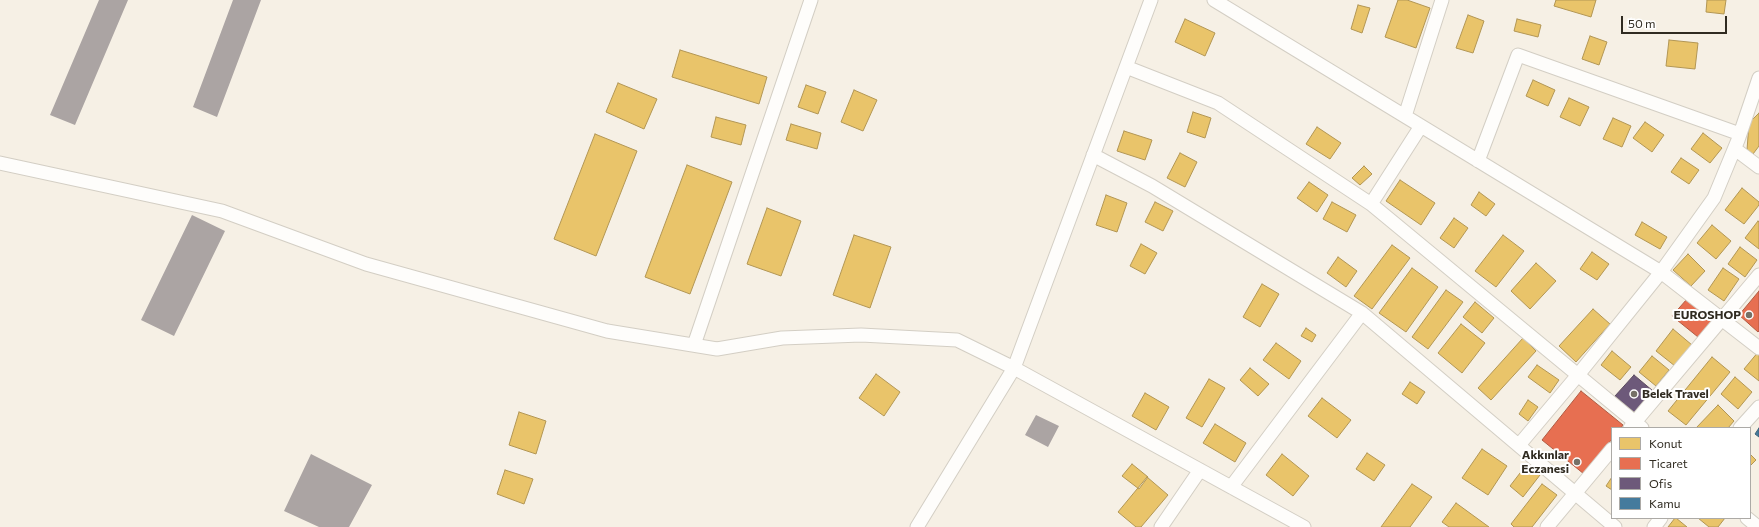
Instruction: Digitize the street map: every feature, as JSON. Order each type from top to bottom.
[{"type":"street","points":[[694,345],[811,0]]},
{"type":"street","points":[[917,527],[1014,368],[1151,0]]},
{"type":"street","points":[[1214,0],[1661,272],[1759,348]]},
{"type":"street","points":[[1405,116],[1442,0]]},
{"type":"street","points":[[1478,161],[1518,55],[1740,134]]},
{"type":"street","points":[[1126,66],[1218,102],[1371,204],[1578,375],[1636,426],[1759,275]]},
{"type":"street","points":[[1519,445],[1661,272],[1714,198],[1735,149],[1759,78]]},
{"type":"street","points":[[1371,204],[1421,126]]},
{"type":"street","points":[[1735,149],[1759,167]]},
{"type":"street","points":[[1093,155],[1152,186],[1362,313],[1615,527]]},
{"type":"street","points":[[0,163],[222,211],[366,264],[607,331],[717,349],[782,338],[861,335],[957,340],[1014,368],[1304,527]]},
{"type":"street","points":[[1231,487],[1362,313]]},
{"type":"street","points":[[1741,427],[1759,407]]},
{"type":"street","points":[[1547,527],[1611,450]]},
{"type":"street","points":[[1161,527],[1200,470]]},
{"type":"street","points":[[1654,527],[1661,519]]},
{"type":"street","points":[[1748,519],[1758,527]]},
{"type":"building: Konut","points":[[1398,0],[1407,0],[1430,8],[1416,48],[1385,37]]},
{"type":"building: Konut","points":[[1556,0],[1596,0],[1591,17],[1554,6]]},
{"type":"building: Konut","points":[[1707,0],[1726,0],[1724,14],[1706,12]]},
{"type":"building: Konut","points":[[1358,5],[1370,8],[1362,33],[1351,29]]},
{"type":"building: Konut","points":[[1468,15],[1484,21],[1473,53],[1456,48]]},
{"type":"building: Konut","points":[[1185,19],[1215,33],[1205,56],[1175,42]]},
{"type":"building: Konut","points":[[1517,19],[1541,25],[1538,37],[1514,31]]},
{"type":"building: Konut","points":[[1590,36],[1607,42],[1599,65],[1582,59]]},
{"type":"building: Konut","points":[[1669,40],[1698,43],[1695,69],[1666,66]]},
{"type":"building: Konut","points":[[680,50],[767,77],[759,104],[672,77]]},
{"type":"building: Konut","points":[[1533,80],[1555,90],[1548,106],[1526,96]]},
{"type":"building: Konut","points":[[618,83],[657,99],[644,129],[606,112]]},
{"type":"building: Konut","points":[[806,85],[826,92],[818,114],[798,107]]},
{"type":"building: Konut","points":[[854,90],[877,100],[863,131],[841,122]]},
{"type":"building: Konut","points":[[1569,98],[1589,107],[1580,126],[1560,117]]},
{"type":"building: Konut","points":[[1193,112],[1211,118],[1205,138],[1187,132]]},
{"type":"building: Konut","points":[[1759,113],[1759,146],[1753,154],[1747,150],[1749,123]]},
{"type":"building: Konut","points":[[716,117],[746,125],[741,145],[711,137]]},
{"type":"building: Konut","points":[[1613,118],[1631,126],[1622,147],[1603,139]]},
{"type":"building: Konut","points":[[1645,122],[1664,135],[1652,152],[1633,138]]},
{"type":"building: Konut","points":[[791,124],[821,133],[817,149],[786,140]]},
{"type":"building: Konut","points":[[1317,127],[1341,143],[1330,159],[1306,144]]},
{"type":"building: Konut","points":[[1124,131],[1152,140],[1145,160],[1117,151]]},
{"type":"building: Konut","points":[[1703,133],[1722,148],[1710,163],[1691,149]]},
{"type":"building: Konut","points":[[595,134],[637,151],[596,256],[554,239]]},
{"type":"building: Konut","points":[[1180,153],[1197,162],[1185,187],[1167,178]]},
{"type":"building: Konut","points":[[1681,158],[1699,170],[1689,184],[1671,172]]},
{"type":"building: Konut","points":[[687,165],[732,182],[690,294],[645,277]]},
{"type":"building: Konut","points":[[1364,166],[1372,174],[1360,185],[1352,178]]},
{"type":"building: Konut","points":[[1400,180],[1435,203],[1421,225],[1386,201]]},
{"type":"building: Konut","points":[[1309,182],[1328,195],[1317,212],[1297,198]]},
{"type":"building: Konut","points":[[1742,188],[1759,202],[1759,205],[1744,224],[1725,210]]},
{"type":"building: Konut","points":[[1479,192],[1495,204],[1486,216],[1471,205]]},
{"type":"building: Konut","points":[[1106,195],[1127,203],[1117,232],[1096,225]]},
{"type":"building: Konut","points":[[1155,202],[1173,211],[1163,231],[1145,222]]},
{"type":"building: Konut","points":[[1332,202],[1356,215],[1347,232],[1323,219]]},
{"type":"building: Konut","points":[[767,208],[801,221],[781,276],[747,264]]},
{"type":"building: Konut","points":[[1454,218],[1468,228],[1454,248],[1440,238]]},
{"type":"building: Konut","points":[[1758,221],[1759,222],[1759,249],[1745,238]]},
{"type":"building: Konut","points":[[1642,222],[1667,237],[1660,249],[1635,235]]},
{"type":"building: Konut","points":[[1712,225],[1731,241],[1716,259],[1697,243]]},
{"type":"building: Konut","points":[[854,235],[891,247],[870,308],[833,295]]},
{"type":"building: Konut","points":[[1503,235],[1524,251],[1496,287],[1475,271]]},
{"type":"building: Konut","points":[[1141,244],[1157,253],[1145,274],[1130,266]]},
{"type":"building: Konut","points":[[1392,245],[1410,258],[1372,309],[1354,296]]},
{"type":"building: Konut","points":[[1740,247],[1757,260],[1745,277],[1728,264]]},
{"type":"building: Konut","points":[[1592,252],[1609,264],[1597,280],[1580,269]]},
{"type":"building: Konut","points":[[1688,254],[1705,271],[1691,286],[1673,270]]},
{"type":"building: Konut","points":[[1338,257],[1357,271],[1346,287],[1327,273]]},
{"type":"building: Konut","points":[[1536,263],[1556,281],[1530,309],[1511,291]]},
{"type":"building: Konut","points":[[1412,268],[1438,287],[1406,332],[1379,313]]},
{"type":"building: Konut","points":[[1723,268],[1739,279],[1724,301],[1708,290]]},
{"type":"building: Konut","points":[[1262,284],[1279,294],[1260,327],[1243,317]]},
{"type":"building: Konut","points":[[1446,290],[1463,302],[1428,349],[1412,337]]},
{"type":"building: Konut","points":[[1475,302],[1494,318],[1482,333],[1463,317]]},
{"type":"building: Konut","points":[[1593,309],[1610,324],[1576,362],[1559,346]]},
{"type":"building: Konut","points":[[1461,324],[1485,343],[1462,373],[1438,353]]},
{"type":"building: Konut","points":[[1306,328],[1316,335],[1312,342],[1301,336]]},
{"type":"building: Konut","points":[[1673,329],[1692,345],[1675,366],[1656,351]]},
{"type":"building: Konut","points":[[1523,338],[1536,351],[1491,400],[1478,388]]},
{"type":"building: Konut","points":[[1276,343],[1301,361],[1289,379],[1263,360]]},
{"type":"building: Konut","points":[[1612,351],[1631,367],[1620,380],[1601,365]]},
{"type":"building: Konut","points":[[1759,351],[1759,381],[1744,369]]},
{"type":"building: Konut","points":[[1652,356],[1669,370],[1656,386],[1639,372]]},
{"type":"building: Konut","points":[[1712,357],[1730,372],[1686,425],[1668,411]]},
{"type":"building: Konut","points":[[1537,365],[1559,380],[1550,393],[1528,377]]},
{"type":"building: Konut","points":[[1250,368],[1269,384],[1258,396],[1240,380]]},
{"type":"building: Konut","points":[[876,374],[900,392],[884,416],[859,398]]},
{"type":"building: Konut","points":[[1735,377],[1752,392],[1738,409],[1721,394]]},
{"type":"building: Konut","points":[[1209,379],[1225,388],[1202,427],[1186,418]]},
{"type":"building: Konut","points":[[1410,382],[1425,392],[1417,404],[1402,394]]},
{"type":"building: Konut","points":[[1145,393],[1169,407],[1156,430],[1132,416]]},
{"type":"building: Konut","points":[[1322,398],[1351,420],[1337,438],[1308,416]]},
{"type":"building: Konut","points":[[1528,400],[1538,407],[1528,421],[1519,414]]},
{"type":"building: Konut","points":[[1718,405],[1734,421],[1729,427],[1697,427]]},
{"type":"building: Konut","points":[[519,412],[546,421],[536,454],[509,445]]},
{"type":"building: Konut","points":[[1215,424],[1246,443],[1235,462],[1203,443]]},
{"type":"building: Konut","points":[[1482,449],[1507,466],[1488,495],[1462,478]]},
{"type":"building: Konut","points":[[1367,453],[1385,465],[1374,481],[1356,469]]},
{"type":"building: Konut","points":[[1282,454],[1309,476],[1293,496],[1266,475]]},
{"type":"building: Konut","points":[[1751,455],[1756,460],[1751,465]]},
{"type":"building: Konut","points":[[1132,464],[1148,477],[1139,489],[1122,476]]},
{"type":"building: Konut","points":[[1527,464],[1540,475],[1523,497],[1510,486]]},
{"type":"building: Konut","points":[[505,470],[533,479],[524,504],[497,494]]},
{"type":"building: Konut","points":[[1147,477],[1168,495],[1141,527],[1136,527],[1118,512]]},
{"type":"building: Konut","points":[[1611,478],[1611,489],[1606,486]]},
{"type":"building: Konut","points":[[1412,484],[1432,497],[1410,527],[1381,527]]},
{"type":"building: Konut","points":[[1542,484],[1557,495],[1532,527],[1514,527],[1511,524]]},
{"type":"building: Konut","points":[[1456,503],[1489,527],[1449,527],[1442,522]]},
{"type":"building: Konut","points":[[1674,519],[1677,519],[1687,527],[1668,527]]},
{"type":"building: Konut","points":[[1699,519],[1724,519],[1718,527],[1709,527]]},
{"type":"building: Ticaret","points":[[1759,291],[1759,331],[1758,332],[1739,315]]},
{"type":"building: Ticaret","points":[[1687,299],[1713,320],[1698,337],[1672,316]]},
{"type":"building: Ticaret","points":[[1581,391],[1623,425],[1622,427],[1611,427],[1611,440],[1584,474],[1542,440]]},
{"type":"building: Ofis","name":"Belek Travel","points":[[1634,375],[1653,391],[1635,413],[1615,396]]},
{"type":"building: Kamu","points":[[1759,428],[1759,437],[1755,434]]},
{"type":"building: Diğer","points":[[99,0],[128,0],[75,125],[50,115]]},
{"type":"building: Diğer","points":[[233,0],[261,0],[217,117],[193,107]]},
{"type":"building: Diğer","points":[[192,215],[225,231],[174,336],[141,320]]},
{"type":"building: Diğer","points":[[1036,415],[1059,426],[1048,447],[1025,435]]},
{"type":"building: Diğer","points":[[311,454],[372,485],[349,527],[319,527],[284,511]]},
{"type":"place","name":"EUROSHOP","points":[[1749,315]]},
{"type":"place","name":"Belek Travel","points":[[1634,394]]},
{"type":"place","name":"Akkınlar Eczanesi","points":[[1577,462]]}]
